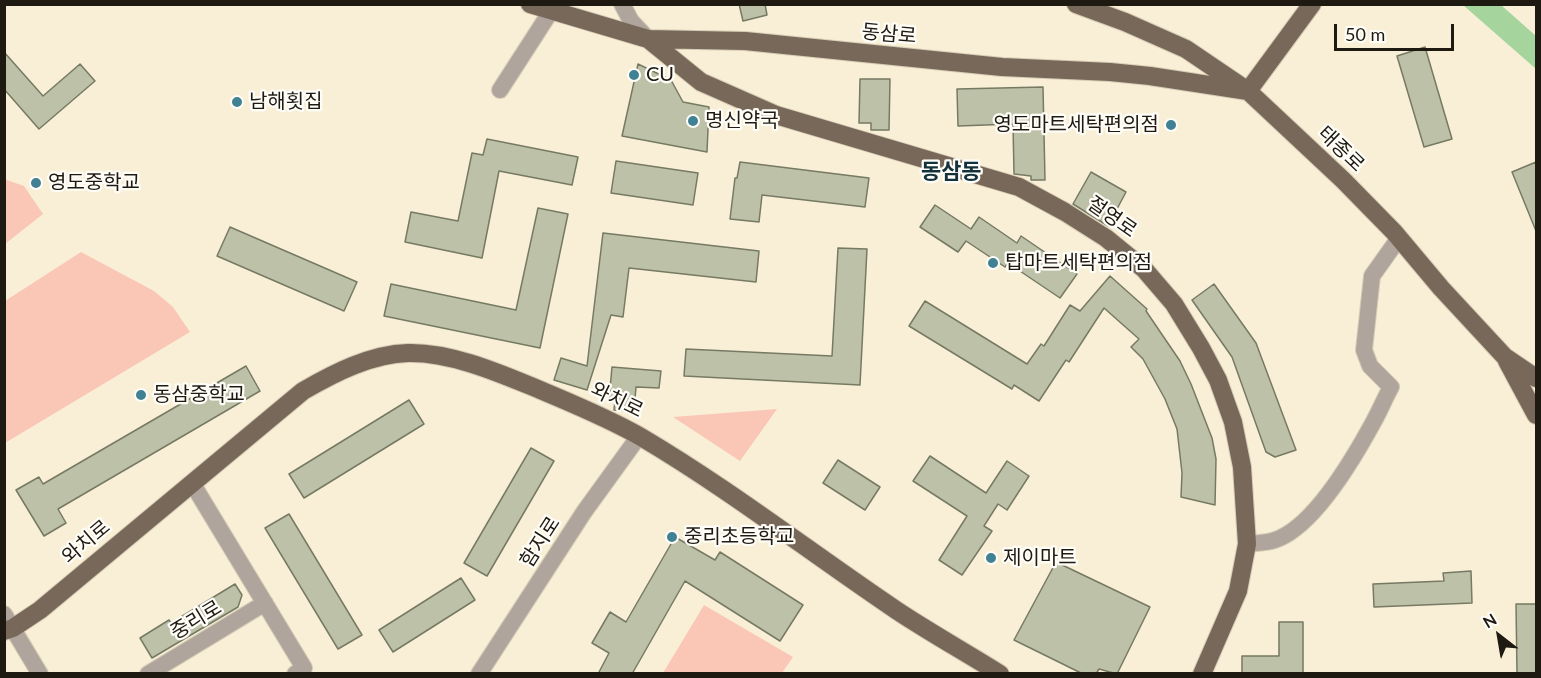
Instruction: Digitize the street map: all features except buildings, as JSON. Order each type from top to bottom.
[{"type":"main road","name":"동삼로","points":[[530,4],[648,39],[745,41],[1002,68],[1110,72],[1248,91]]},
{"type":"main road","name":"태종로","points":[[1076,4],[1125,22],[1186,49],[1248,91],[1343,180],[1399,238],[1504,357],[1536,378]]},
{"type":"main road","points":[[1248,91],[1312,4]]},
{"type":"main road","name":"절영로","points":[[648,39],[701,82],[776,115],[1019,187],[1106,238],[1144,269],[1174,304],[1218,380],[1233,422],[1242,467],[1247,544],[1238,591],[1202,674]]},
{"type":"main road","name":"와치로","points":[[7,625],[40,610],[303,391],[328,377],[382,356],[407,353],[428,354],[476,365],[511,378],[594,413],[639,436],[716,483],[897,610],[1000,674]]},
{"type":"main road","points":[[1504,357],[1536,415]]},
{"type":"street","points":[[622,4],[631,21],[648,39]]},
{"type":"street","points":[[500,90],[551,11]]},
{"type":"street","points":[[1247,544],[1275,540],[1309,516],[1355,455],[1376,419],[1391,387],[1370,366],[1364,350],[1372,276],[1399,238]]},
{"type":"street","name":"함지로","points":[[479,674],[584,512],[639,436]]},
{"type":"street","points":[[192,483],[265,603],[299,671]]},
{"type":"street","name":"중리로","points":[[148,674],[265,603]]},
{"type":"street","points":[[7,625],[40,674]]},
{"type":"shaded area","points":[[1463,5],[1501,5],[1536,36],[1536,69]]},
{"type":"shaded area","points":[[4,179],[24,186],[43,214],[5,244]]},
{"type":"shaded area","points":[[81,252],[154,291],[173,307],[190,332],[5,443],[5,301]]},
{"type":"shaded area","points":[[777,409],[740,461],[673,417]]},
{"type":"shaded area","points":[[704,605],[793,657],[782,673],[663,673]]},
{"type":"place","name":"CU","points":[[634,75]]},
{"type":"place","name":"남해횟집","points":[[237,102]]},
{"type":"place","name":"명신약국","points":[[693,121]]},
{"type":"place","name":"영도마트세탁편의점","points":[[1171,125]]},
{"type":"place","name":"영도중학교","points":[[36,183]]},
{"type":"place","name":"탑마트세탁편의점","points":[[993,263]]},
{"type":"place","name":"동삼중학교","points":[[141,395]]},
{"type":"place","name":"중리초등학교","points":[[672,537]]},
{"type":"place","name":"제이마트","points":[[991,558]]},
{"type":"district","name":"동삼동","points":[[951,172]]}]
